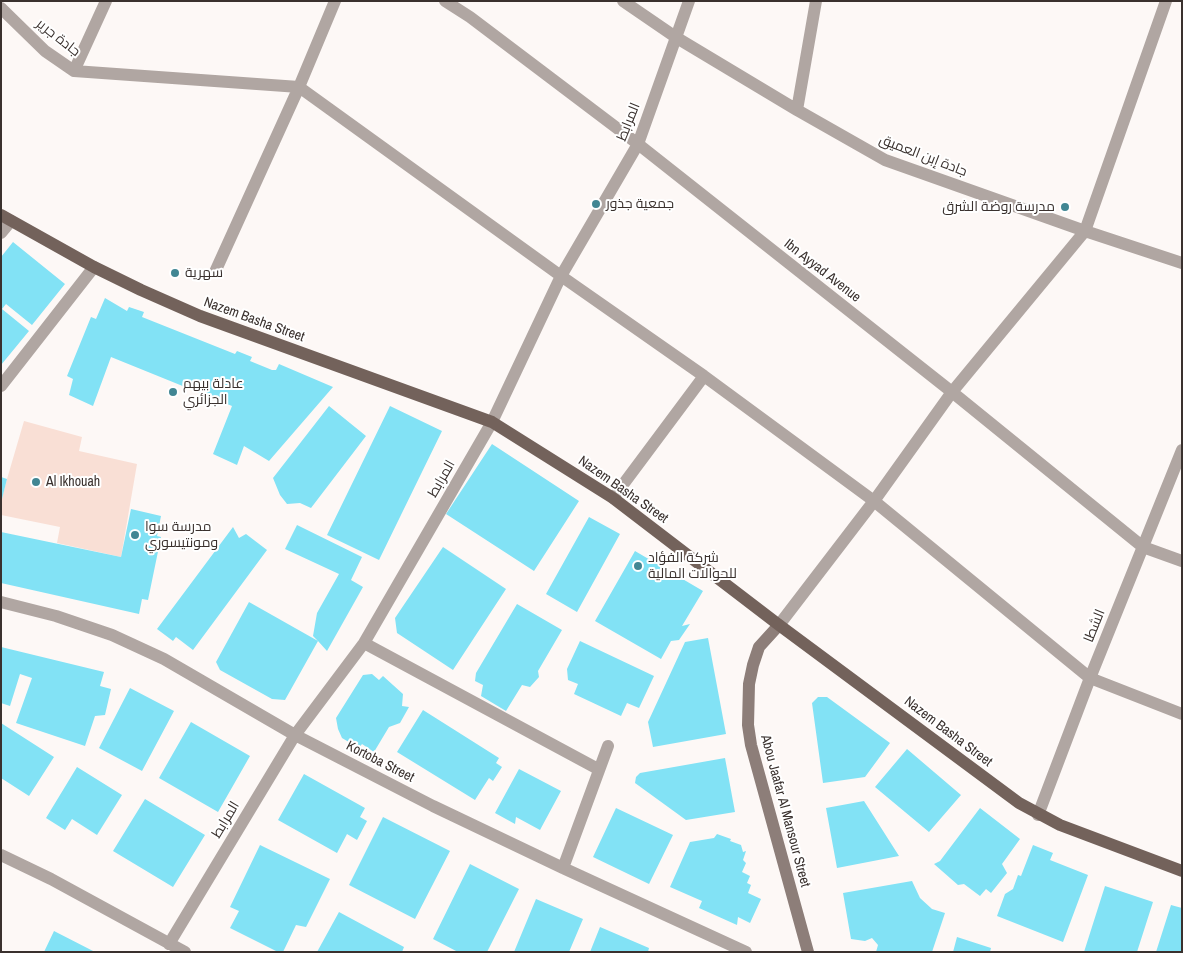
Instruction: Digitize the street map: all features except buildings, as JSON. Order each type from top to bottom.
[{"type":"main road","name":"Nazem Basha Street","points":[[6,218],[94,267],[200,316],[492,422],[613,498],[779,625],[1002,791],[1038,814],[1060,825],[1182,871]]},
{"type":"main road","name":"Abou Jaafar Al Mansour Street","points":[[779,625],[759,647],[752,666],[748,691],[748,725],[751,745],[808,952]]},
{"type":"street","points":[[106,1],[74,70],[299,87],[561,276],[704,376],[874,501],[1090,678],[1182,714]]},
{"type":"street","points":[[215,272],[299,87],[335,1]]},
{"type":"street","name":"Ibn Ayyad Avenue","points":[[445,1],[470,17],[638,144],[952,392],[1143,546],[1182,561]]},
{"type":"street","name":"جادة إبن العميق","points":[[624,1],[677,38],[885,160],[1085,231],[1182,263]]},
{"type":"street","name":"المرابط","points":[[168,944],[295,736],[364,643],[492,422],[561,276],[638,144],[689,1]]},
{"type":"street","points":[[798,110],[816,1]]},
{"type":"street","points":[[779,625],[874,501],[952,392],[1085,231],[1166,1]]},
{"type":"street","name":"جادة جرير","points":[[1,8],[45,51],[74,70]]},
{"type":"street","points":[[1,233],[6,218]]},
{"type":"street","points":[[1,386],[94,267]]},
{"type":"street","points":[[613,498],[704,376]]},
{"type":"street","name":"الشطا","points":[[1038,814],[1090,678],[1182,450]]},
{"type":"street","name":"Kortoba Street","points":[[1,602],[56,616],[112,635],[164,659],[295,736],[433,806],[746,952]]},
{"type":"street","points":[[364,643],[598,769]]},
{"type":"street","points":[[563,868],[608,746]]},
{"type":"street","points":[[1,855],[19,862],[185,952]]},
{"type":"street","points":[[1,863],[19,862]]},
{"type":"shaded area","points":[[24,421],[82,437],[79,451],[137,464],[121,557],[57,543],[60,527],[1,515],[1,502]]},
{"type":"place","name":"جمعية جذور","points":[[596,204]]},
{"type":"place","name":"مدرسة روضة الشرق","points":[[1065,207]]},
{"type":"place","name":"سهرية","points":[[175,273]]},
{"type":"place","name":"عادلة بيهم الجزائري","points":[[173,392]]},
{"type":"place","name":"Al Ikhouah","points":[[36,482]]},
{"type":"place","name":"مدرسة سوا ومونتيسوري","points":[[135,535]]},
{"type":"place","name":"شركة الفؤاد للحوالات المالية","points":[[638,566]]}]
